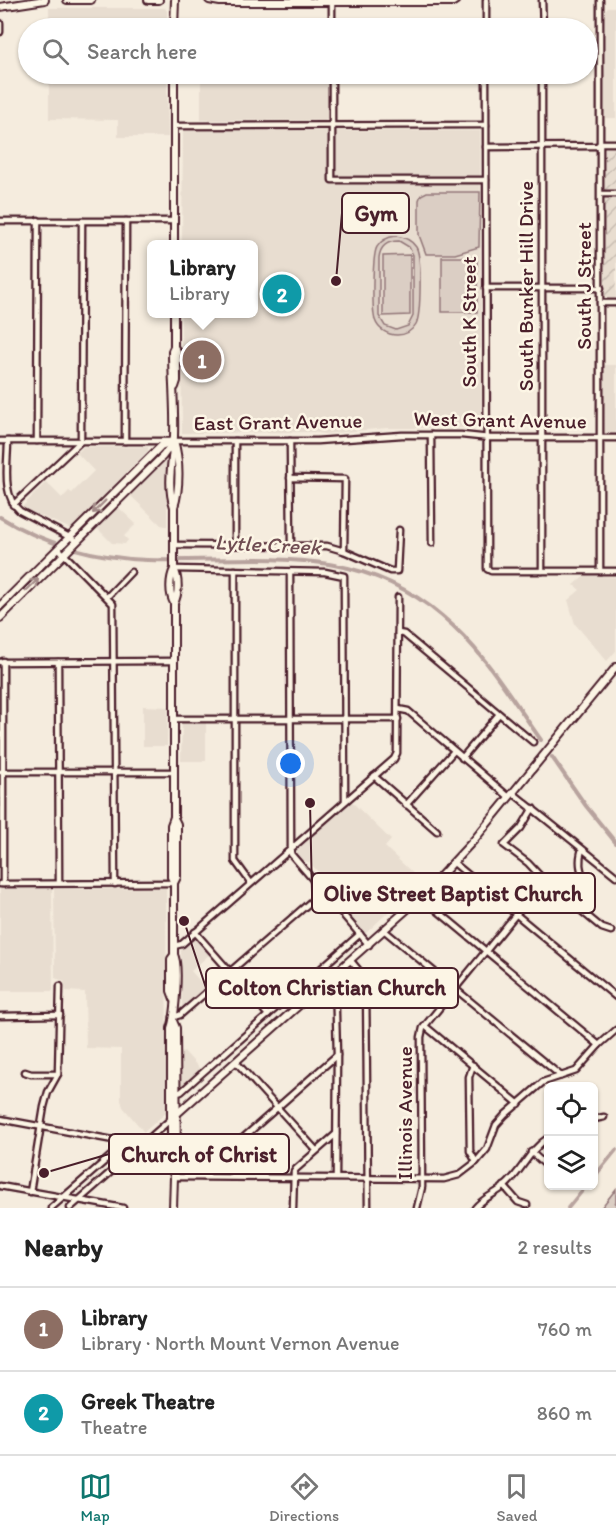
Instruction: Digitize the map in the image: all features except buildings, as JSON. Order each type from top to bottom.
[{"type":"main road","points":[[0,8],[45,0]]},
{"type":"main road","points":[[67,0],[92,0]]},
{"type":"main road","points":[[148,0],[159,0]]},
{"type":"main road","points":[[174,18],[175,0]]},
{"type":"main road","points":[[209,0],[220,2],[453,2],[456,0]]},
{"type":"main road","points":[[174,84],[174,240]]},
{"type":"main road","points":[[173,1208],[171,1028],[177,991],[177,958],[174,955],[177,824],[174,817],[174,603],[171,597],[177,473],[172,351],[174,318]]},
{"type":"main road","points":[[0,606],[161,446],[174,441]]},
{"type":"main road","points":[[0,618],[168,451],[174,441]]},
{"type":"main road","points":[[131,475],[137,481]]},
{"type":"main road","points":[[173,1117],[421,897],[511,795],[616,667]]},
{"type":"main road","points":[[173,1019],[176,1028],[177,1093],[173,1117]]},
{"type":"street","points":[[486,0],[486,18]]},
{"type":"street","points":[[542,0],[543,18]]},
{"type":"street","name":"South J Street","points":[[600,0],[600,571]]},
{"type":"street","points":[[327,1],[330,18]]},
{"type":"street","points":[[0,23],[0,32]]},
{"type":"street","points":[[332,84],[332,180],[486,180]]},
{"type":"street","name":"South K Street","points":[[486,84],[488,570],[542,571]]},
{"type":"street","name":"South Bunker Hill Drive","points":[[542,84],[542,571]]},
{"type":"street","points":[[175,126],[486,125]]},
{"type":"street","points":[[486,147],[597,147],[601,143],[616,143]]},
{"type":"street","points":[[600,194],[616,194]]},
{"type":"street","points":[[37,441],[38,220]]},
{"type":"street","points":[[0,221],[174,221]]},
{"type":"street","points":[[13,505],[81,441],[82,221]]},
{"type":"street","points":[[125,441],[126,221]]},
{"type":"street","points":[[486,288],[600,288]]},
{"type":"street","points":[[600,303],[616,303]]},
{"type":"street","points":[[431,435],[432,543]]},
{"type":"street","name":"East Grant Avenue","points":[[0,441],[290,441],[382,436]]},
{"type":"street","name":"West Grant Avenue","points":[[382,436],[616,438]]},
{"type":"street","points":[[8,441],[8,486],[13,505],[75,542]]},
{"type":"street","points":[[149,441],[155,452]]},
{"type":"street","points":[[235,441],[235,545]]},
{"type":"street","points":[[290,441],[291,545]]},
{"type":"street","points":[[290,478],[345,479],[344,551]]},
{"type":"street","points":[[174,544],[327,546],[390,571],[397,571],[399,530]]},
{"type":"street","points":[[58,548],[113,604],[115,884]]},
{"type":"street","points":[[174,569],[325,572],[344,576],[345,801]]},
{"type":"street","points":[[235,570],[235,861],[251,883]]},
{"type":"street","points":[[542,571],[616,572]]},
{"type":"street","points":[[107,597],[131,572]]},
{"type":"street","points":[[290,572],[291,854],[369,945]]},
{"type":"street","points":[[174,946],[182,944],[394,759],[397,753],[398,719],[398,597]]},
{"type":"street","points":[[398,633],[404,634],[533,742]]},
{"type":"street","points":[[174,661],[1,662],[2,884],[174,883]]},
{"type":"street","points":[[58,662],[59,883]]},
{"type":"street","points":[[398,709],[408,711],[462,758],[511,795],[533,808],[616,876]]},
{"type":"street","points":[[462,758],[499,714]]},
{"type":"street","points":[[174,719],[398,719]]},
{"type":"street","points":[[406,806],[454,751]]},
{"type":"street","points":[[2,772],[174,772]]},
{"type":"street","points":[[374,776],[436,831]]},
{"type":"street","points":[[533,808],[521,828],[504,845],[602,928],[611,931]]},
{"type":"street","points":[[578,908],[585,895],[585,886],[578,861],[582,849]]},
{"type":"street","points":[[454,862],[616,998]]},
{"type":"street","name":"Illinois Avenue","points":[[417,1208],[422,1195],[421,1037],[425,1026],[544,880]]},
{"type":"street","points":[[173,1019],[180,1016],[322,891]]},
{"type":"street","points":[[421,897],[599,1046]]},
{"type":"street","points":[[385,931],[561,1076]]},
{"type":"street","points":[[195,932],[268,1015]]},
{"type":"street","points":[[177,1093],[181,1092],[360,934]]},
{"type":"street","points":[[351,961],[366,979],[368,1208]]},
{"type":"street","points":[[335,975],[336,1177]]},
{"type":"street","points":[[30,1192],[48,1092],[58,1074],[60,986]]},
{"type":"street","points":[[0,1016],[60,1015]]},
{"type":"street","points":[[425,1026],[519,1104]]},
{"type":"street","points":[[174,1177],[444,1179],[453,1177],[466,1171],[476,1162],[487,1149],[499,1122],[543,1082],[576,1071],[616,1030]]},
{"type":"street","points":[[203,1178],[203,1173],[337,1054]]},
{"type":"street","points":[[236,1062],[316,1150]]},
{"type":"street","points":[[473,1065],[469,1077],[470,1152],[476,1162]]},
{"type":"street","points":[[25,1072],[58,1074]]},
{"type":"street","points":[[70,1208],[173,1117]]},
{"type":"street","points":[[598,1119],[604,1118]]},
{"type":"street","points":[[0,1119],[124,1142],[51,1208]]},
{"type":"street","points":[[293,1208],[296,1169],[336,1134]]},
{"type":"street","points":[[475,1208],[504,1186],[517,1173],[531,1152],[544,1140]]},
{"type":"street","points":[[531,1152],[544,1163]]},
{"type":"street","points":[[0,1185],[123,1208]]},
{"type":"street","points":[[504,1186],[518,1202],[527,1205]]},
{"type":"shaded area","points":[[608,7],[616,7],[616,118],[605,118],[605,10]]},
{"type":"shaded area","points":[[49,8],[165,8],[167,11],[167,18],[49,18]]},
{"type":"shaded area","points":[[49,84],[167,84],[168,137],[118,137],[118,120],[49,119]]},
{"type":"shaded area","points":[[201,84],[328,84],[328,118],[325,121],[201,120]]},
{"type":"shaded area","points":[[183,130],[480,131],[481,348],[478,351],[478,357],[481,360],[481,426],[479,428],[387,428],[324,434],[312,432],[182,433],[181,318],[258,318],[258,240],[182,240]]},
{"type":"shaded area","points":[[605,148],[616,148],[616,298],[605,296]]},
{"type":"shaded area","points":[[427,192],[480,192],[479,247],[455,254],[426,254],[419,235],[419,200],[421,195]]},
{"type":"shaded area","points":[[396,236],[410,240],[416,247],[420,286],[416,324],[408,332],[393,335],[381,329],[375,320],[373,271],[377,247],[385,239]],"holes":[[[399,241],[409,247],[413,255],[413,316],[408,326],[396,330],[385,326],[379,316],[379,258],[388,243]]]},
{"type":"shaded area","points":[[410,255],[410,315],[383,316],[383,256]]},
{"type":"shaded area","points":[[442,257],[477,257],[477,312],[442,312]]},
{"type":"shaded area","points":[[605,365],[616,365],[616,435],[604,435]]},
{"type":"shaded area","points":[[83,447],[148,447],[148,451],[71,529],[23,508],[46,482],[62,498],[69,491],[72,493],[94,471],[77,453]]},
{"type":"shaded area","points":[[164,462],[167,463],[167,526],[161,525],[130,495]]},
{"type":"shaded area","points":[[118,507],[136,524],[124,536],[128,540],[125,544],[112,543],[97,528]]},
{"type":"shaded area","points":[[586,575],[616,577],[616,651],[607,661],[575,624],[568,600],[580,590],[574,585]]},
{"type":"shaded area","points":[[143,706],[168,707],[167,746],[143,746]]},
{"type":"shaded area","points":[[182,722],[206,722],[206,761],[181,761]]},
{"type":"shaded area","points":[[351,801],[391,840],[385,847],[421,881],[365,934],[321,884],[321,875],[309,862],[302,861],[295,850]]},
{"type":"shaded area","points":[[0,888],[52,888],[53,991],[0,991]]},
{"type":"shaded area","points":[[166,888],[167,1112],[144,1132],[123,1107],[121,1100],[121,1049],[86,1048],[85,992],[66,991],[64,981],[55,978],[54,889]]},
{"type":"shaded area","points":[[194,938],[210,954],[191,971],[207,989],[182,1010],[181,950]]},
{"type":"shaded area","points":[[184,1051],[200,1069],[195,1074],[197,1077],[181,1090],[181,1053]]},
{"type":"shaded area","points":[[616,1189],[616,1208],[601,1208]]},
{"type":"waterway","name":"Lytle Creek","points":[[0,517],[34,535],[89,553],[147,560],[301,561],[337,566],[373,576],[408,592],[457,629],[495,674],[541,740]]},
{"type":"waterway","name":"Lytle Creek","points":[[552,757],[586,806],[616,843]]},
{"type":"waterway","name":"Lytle Creek","points":[[598,1172],[616,1150]]},
{"type":"waterway","name":"Lytle Creek","points":[[568,1208],[583,1190]]},
{"type":"place","name":"Gym","points":[[336,281]]},
{"type":"place","name":"Greek Theatre","points":[[282,294]]},
{"type":"place","name":"Library","points":[[202,360]]},
{"type":"place","name":"Olive Street Baptist Church","points":[[310,803]]},
{"type":"place","name":"Colton Christian Church","points":[[184,921]]},
{"type":"place","name":"Church of Christ","points":[[44,1173]]}]
